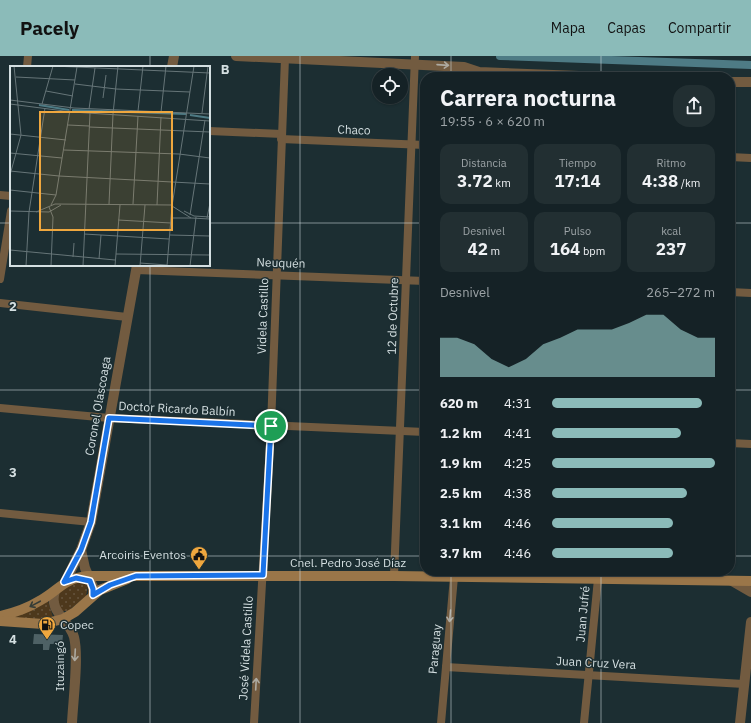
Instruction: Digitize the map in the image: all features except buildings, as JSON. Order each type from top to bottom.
[{"type":"main road","name":"Cnel. Pedro José Díaz","points":[[0,616],[26,608],[55,591],[64,582],[76,578],[89,579],[136,576],[263,575],[480,576]]},
{"type":"main road","name":"Cnel. Pedro José Díaz","points":[[65,616],[93,595],[110,585],[136,576]]},
{"type":"main road","name":"Cnel. Pedro José Díaz","points":[[558,576],[598,579],[649,576]]},
{"type":"main road","name":"Cnel. Pedro José Díaz","points":[[677,576],[732,581],[751,581]]},
{"type":"main road","points":[[0,621],[42,624],[65,616]]},
{"type":"street","points":[[27,66],[28,56]]},
{"type":"street","points":[[172,66],[174,56]]},
{"type":"street","points":[[236,56],[415,59],[464,66],[479,72]]},
{"type":"street","name":"Videla Castillo","points":[[263,575],[271,426],[285,58]]},
{"type":"street","name":"12 de Octubre","points":[[394,576],[415,59]]},
{"type":"street","points":[[735,82],[751,82]]},
{"type":"street","name":"Chaco","points":[[210,131],[281,137],[420,145]]},
{"type":"street","points":[[735,157],[751,158]]},
{"type":"street","points":[[0,195],[10,196]]},
{"type":"street","points":[[0,279],[10,217]]},
{"type":"street","name":"Neuquén","points":[[136,267],[276,275],[420,281]]},
{"type":"street","name":"Coronel Olascoaga","points":[[64,582],[81,550],[91,522],[136,267]]},
{"type":"street","points":[[735,292],[751,293]]},
{"type":"street","points":[[0,303],[127,317]]},
{"type":"street","name":"Doctor Ricardo Balbín","points":[[0,408],[109,418],[420,432]]},
{"type":"street","points":[[735,443],[751,444]]},
{"type":"street","points":[[0,513],[91,522]]},
{"type":"street","points":[[81,550],[93,589],[93,595]]},
{"type":"street","name":"José Videla Castillo","points":[[254,723],[263,575]]},
{"type":"street","name":"Paraguay","points":[[441,723],[454,577]]},
{"type":"street","name":"Juan Jufré","points":[[584,723],[598,579]]},
{"type":"street","points":[[732,581],[751,592]]},
{"type":"street","name":"Ituzaingó","points":[[55,591],[54,605],[65,616],[72,631],[76,648],[72,723]]},
{"type":"street","points":[[740,723],[749,653],[751,622]]},
{"type":"street","name":"Juan Cruz Vera","points":[[446,667],[744,684]]},
{"type":"shaded area","points":[[84,582],[88,586],[86,596],[68,611],[62,611],[57,604],[57,596],[67,585]]},
{"type":"shaded area","points":[[48,601],[53,617],[40,620],[12,617]]},
{"type":"waterway","points":[[500,56],[751,65]]},
{"type":"place","name":"Arcoiris Eventos","points":[[199,570]]},
{"type":"place","name":"Copec","points":[[47,640]]},
{"type":"route","points":[[109,418],[271,426],[263,575],[136,576],[110,585],[93,595],[93,589],[90,581],[76,578],[64,582],[81,550],[91,522],[109,418]]}]
